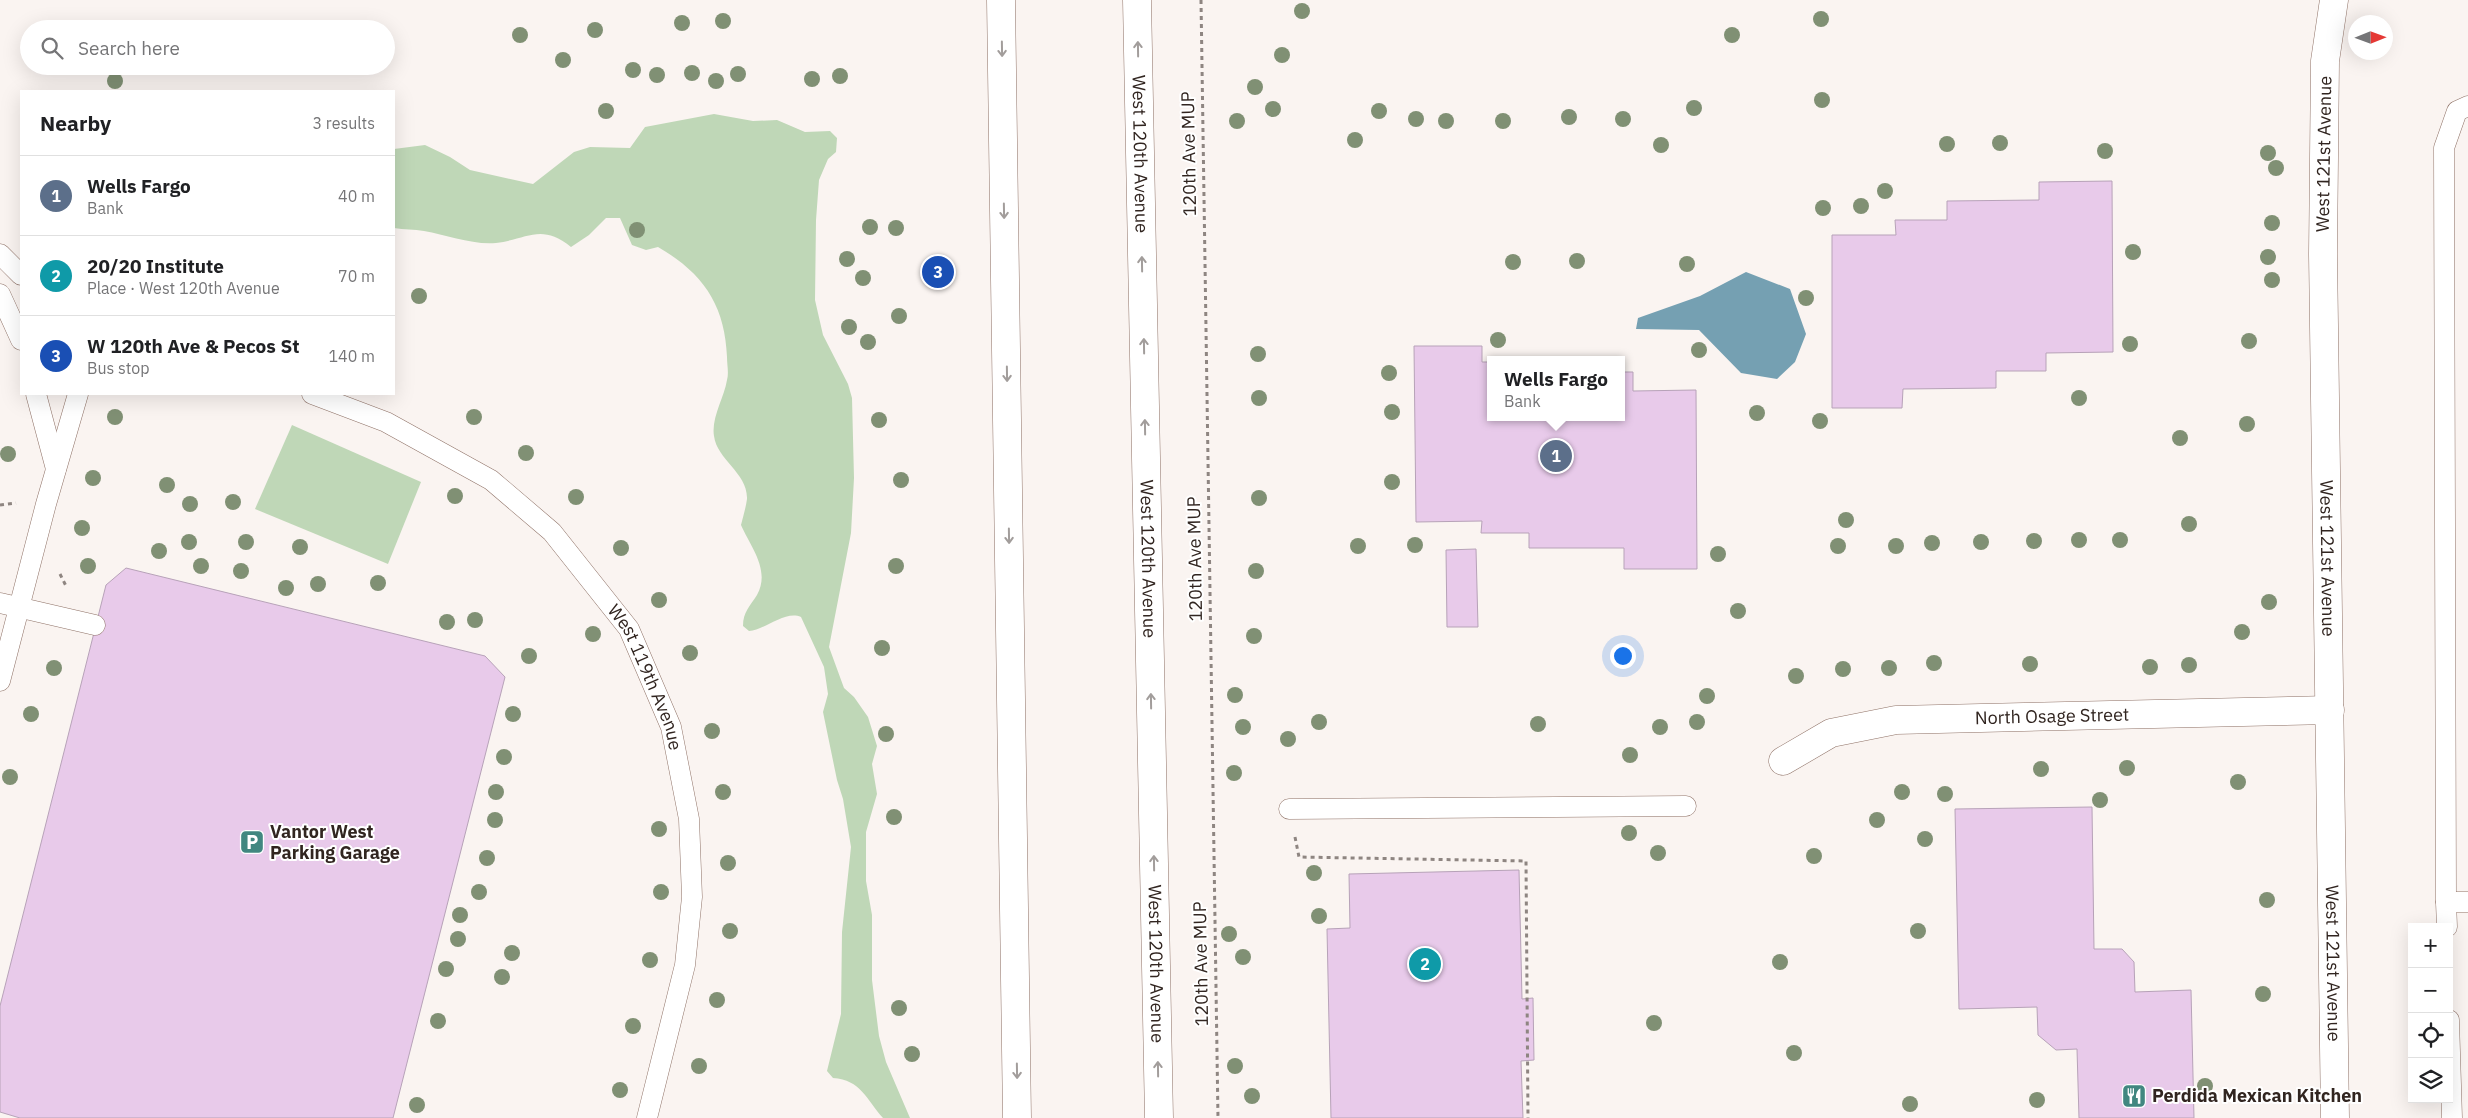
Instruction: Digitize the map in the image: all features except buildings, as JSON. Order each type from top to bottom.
[{"type":"main road","points":[[1001,0],[1017,1118]]},
{"type":"main road","name":"West 120th Avenue","points":[[1138,0],[1159,1118]]},
{"type":"main road","name":"West 121st Avenue","points":[[2334,0],[2326,61],[2323,130],[2323,254],[2335,1118]]},
{"type":"main road","name":"North Osage Street","points":[[1783,762],[1831,733],[1896,720],[2330,710]]},
{"type":"lane","points":[[2447,923],[2444,148],[2456,111],[2468,106]]},
{"type":"lane","points":[[0,254],[20,274]]},
{"type":"lane","points":[[0,294],[20,338]]},
{"type":"lane","points":[[36,395],[56,470]]},
{"type":"lane","points":[[0,681],[9,605],[56,470],[78,395]]},
{"type":"lane","name":"West 119th Avenue","points":[[315,395],[386,422],[491,480],[552,532],[629,629],[671,728],[689,819],[692,897],[685,965],[647,1118]]},
{"type":"lane","points":[[9,605],[95,626]]},
{"type":"lane","points":[[1289,809],[1686,806]]},
{"type":"lane","points":[[2446,902],[2468,902]]},
{"type":"lane","points":[[2450,1058],[2452,1118]]},
{"type":"path","name":"120th Ave MUP","points":[[1200,0],[1218,1118]]},
{"type":"path","points":[[1299,857],[1526,861],[1528,1118]]},
{"type":"green space","points":[[714,114],[753,121],[777,120],[805,132],[830,131],[837,138],[836,152],[828,159],[819,180],[816,220],[815,300],[823,335],[848,384],[852,398],[854,478],[851,533],[829,647],[844,688],[854,697],[868,717],[877,746],[872,764],[877,794],[866,832],[866,881],[872,915],[872,980],[879,1036],[886,1062],[910,1118],[883,1118],[857,1087],[850,1082],[833,1078],[827,1071],[841,1014],[842,932],[851,847],[843,799],[837,780],[823,712],[828,694],[824,667],[801,617],[788,616],[749,631],[743,626],[749,606],[761,586],[762,576],[758,558],[741,525],[747,499],[746,490],[738,474],[716,445],[714,436],[714,422],[728,372],[722,322],[709,292],[687,268],[658,247],[646,250],[632,245],[620,218],[606,218],[589,235],[571,247],[560,240],[543,234],[487,243],[420,230],[395,228],[395,149],[425,145],[450,157],[470,170],[533,184],[574,152],[590,147],[630,148],[645,127]]},
{"type":"green space","points":[[292,425],[421,482],[388,564],[255,509]]},
{"type":"water","points":[[1746,272],[1790,289],[1806,334],[1795,362],[1777,379],[1741,373],[1699,330],[1636,329],[1638,318],[1700,296]]},
{"type":"place","name":"W 120th Ave & Pecos St","points":[[938,272]]},
{"type":"place","name":"Wells Fargo","points":[[1556,456]]},
{"type":"place","name":"Vantor West Parking Garage","points":[[252,842]]},
{"type":"place","name":"20/20 Institute","points":[[1425,964]]},
{"type":"place","name":"Perdida Mexican Kitchen","points":[[2134,1096]]}]
